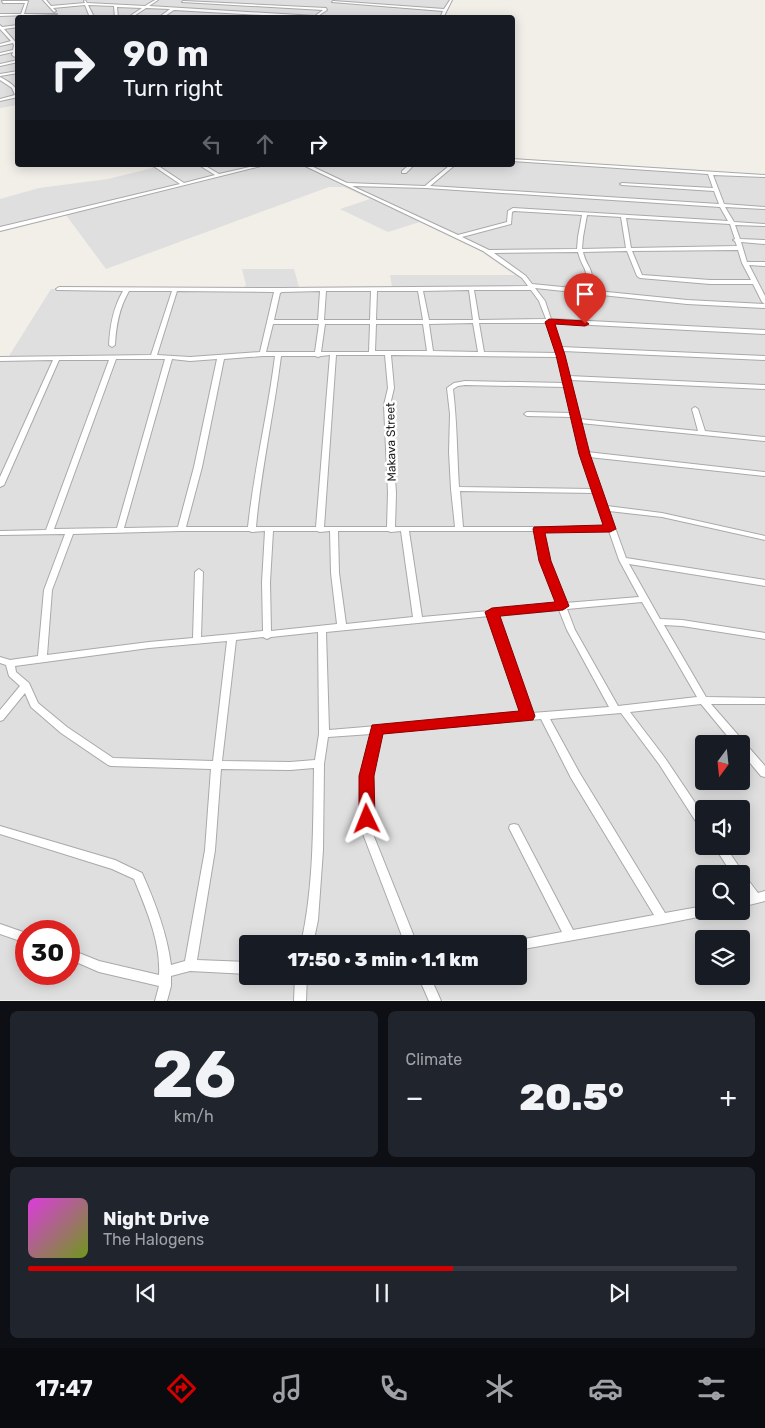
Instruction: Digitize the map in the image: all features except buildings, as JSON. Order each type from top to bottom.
[{"type":"street","points":[[44,0],[52,7],[55,15]]},
{"type":"street","points":[[84,0],[87,4],[89,15]]},
{"type":"street","points":[[97,4],[106,0]]},
{"type":"street","points":[[123,6],[133,0]]},
{"type":"street","points":[[133,15],[157,0]]},
{"type":"street","points":[[235,15],[257,0]]},
{"type":"street","points":[[442,15],[451,0]]},
{"type":"street","points":[[163,15],[184,1],[326,9]]},
{"type":"street","points":[[317,15],[335,1],[445,10]]},
{"type":"street","points":[[0,15],[22,15],[27,2],[2,2]]},
{"type":"street","points":[[52,7],[97,4],[283,15]]},
{"type":"street","points":[[115,5],[117,15]]},
{"type":"street","points":[[15,26],[1,27],[15,46]]},
{"type":"street","points":[[0,36],[6,35]]},
{"type":"street","points":[[0,45],[13,42]]},
{"type":"street","points":[[0,54],[15,50]]},
{"type":"street","points":[[0,64],[15,60]]},
{"type":"street","points":[[0,77],[15,73]]},
{"type":"street","points":[[0,77],[15,91]]},
{"type":"street","points":[[0,100],[15,96]]},
{"type":"street","points":[[515,160],[765,176]]},
{"type":"street","points":[[157,167],[183,184]]},
{"type":"street","points":[[204,167],[219,176]]},
{"type":"street","points":[[0,229],[255,167]]},
{"type":"street","points":[[313,167],[344,184],[488,252],[512,267],[533,287],[542,301],[560,352],[584,454],[623,560],[703,700],[733,735]]},
{"type":"street","points":[[404,172],[410,167]]},
{"type":"street","points":[[426,188],[451,167]]},
{"type":"street","points":[[710,173],[722,206],[732,223],[745,263],[765,302]]},
{"type":"street","points":[[344,184],[765,208]]},
{"type":"street","points":[[622,184],[717,190]]},
{"type":"street","points":[[458,237],[509,222],[510,211],[513,209],[765,225]]},
{"type":"street","points":[[584,214],[580,250],[591,272],[591,280],[584,291]]},
{"type":"street","points":[[623,216],[629,250],[638,274],[644,277],[765,285]]},
{"type":"street","points":[[736,240],[765,242]]},
{"type":"street","points":[[488,252],[739,248]]},
{"type":"street","points":[[745,263],[765,264]]},
{"type":"street","points":[[59,289],[281,290],[533,287],[687,302],[765,306]]},
{"type":"street","points":[[420,288],[430,353]]},
{"type":"street","points":[[471,288],[481,354]]},
{"type":"street","points":[[112,344],[113,320],[120,300],[127,289]]},
{"type":"street","points":[[153,358],[175,289]]},
{"type":"street","points":[[318,355],[323,289]]},
{"type":"street","points":[[372,354],[374,289]]},
{"type":"street","points":[[264,354],[277,292],[281,290]]},
{"type":"street","points":[[272,322],[549,322],[765,332]]},
{"type":"street","points":[[0,360],[190,358],[264,354],[560,352],[765,358]]},
{"type":"street","name":"Makava Street","points":[[388,354],[391,388],[387,405],[392,493],[391,530]]},
{"type":"street","points":[[252,530],[265,430],[274,400],[278,355]]},
{"type":"street","points":[[320,530],[333,355]]},
{"type":"street","points":[[181,529],[198,467],[221,356]]},
{"type":"street","points":[[120,530],[169,357]]},
{"type":"street","points":[[0,485],[57,358]]},
{"type":"street","points":[[50,532],[113,358]]},
{"type":"street","points":[[459,529],[452,386],[464,383],[566,382],[765,387]]},
{"type":"street","points":[[695,409],[702,432]]},
{"type":"street","points":[[527,414],[765,439]]},
{"type":"street","points":[[584,454],[765,474]]},
{"type":"street","points":[[456,489],[597,491]]},
{"type":"street","points":[[603,508],[662,515],[765,538]]},
{"type":"street","points":[[0,533],[181,529],[610,529]]},
{"type":"street","points":[[538,529],[545,561],[571,630],[619,709],[662,761],[695,811]]},
{"type":"street","points":[[267,636],[266,582],[269,530]]},
{"type":"street","points":[[334,530],[335,573],[342,628]]},
{"type":"street","points":[[405,530],[418,619]]},
{"type":"street","points":[[42,658],[48,590],[70,532]]},
{"type":"street","points":[[623,560],[765,583]]},
{"type":"street","points":[[197,641],[199,572]]},
{"type":"street","points":[[0,660],[10,663],[197,641],[322,631],[418,619],[644,599]]},
{"type":"street","points":[[492,612],[510,658],[528,716]]},
{"type":"street","points":[[658,622],[682,623],[765,636]]},
{"type":"street","points":[[309,935],[312,920],[318,850],[319,764],[324,734],[322,631]]},
{"type":"street","points":[[190,965],[210,850],[214,813],[214,784],[232,638]]},
{"type":"street","points":[[10,663],[12,674],[26,685],[34,705],[64,730],[111,762],[290,766],[319,764]]},
{"type":"street","points":[[0,717],[26,685]]},
{"type":"street","points":[[324,734],[703,700],[765,701]]},
{"type":"street","points":[[543,715],[574,775],[663,919]]},
{"type":"street","points":[[377,729],[367,776],[368,834],[407,935]]},
{"type":"street","points":[[750,755],[765,773]]},
{"type":"street","points":[[514,828],[570,935]]},
{"type":"street","points":[[0,830],[115,866],[138,876],[153,914],[166,977],[161,1000]]},
{"type":"street","points":[[750,888],[760,897]]},
{"type":"street","points":[[527,943],[695,913]]},
{"type":"street","points":[[0,929],[15,934]]},
{"type":"street","points":[[80,958],[99,966],[166,977],[190,965],[239,968]]},
{"type":"street","points":[[300,1000],[301,985]]},
{"type":"street","points":[[428,985],[435,1000]]},
{"type":"shaded area","points":[[0,0],[453,0],[443,15],[15,15],[15,105],[0,108]]},
{"type":"shaded area","points":[[515,159],[765,175],[765,1000],[0,1000],[0,356],[9,356],[51,289],[244,287],[246,285],[242,269],[294,269],[299,287],[392,286],[390,275],[515,275],[476,248],[420,222],[388,232],[340,209],[370,199],[344,187],[329,187],[106,269],[66,215],[0,231],[0,199],[39,188],[108,179],[151,167],[515,167]]},
{"type":"route","points":[[367,819],[367,776],[377,729],[528,716],[510,658],[492,612],[563,606],[545,561],[538,529],[610,529],[584,454],[561,355],[549,322],[585,324]]}]
